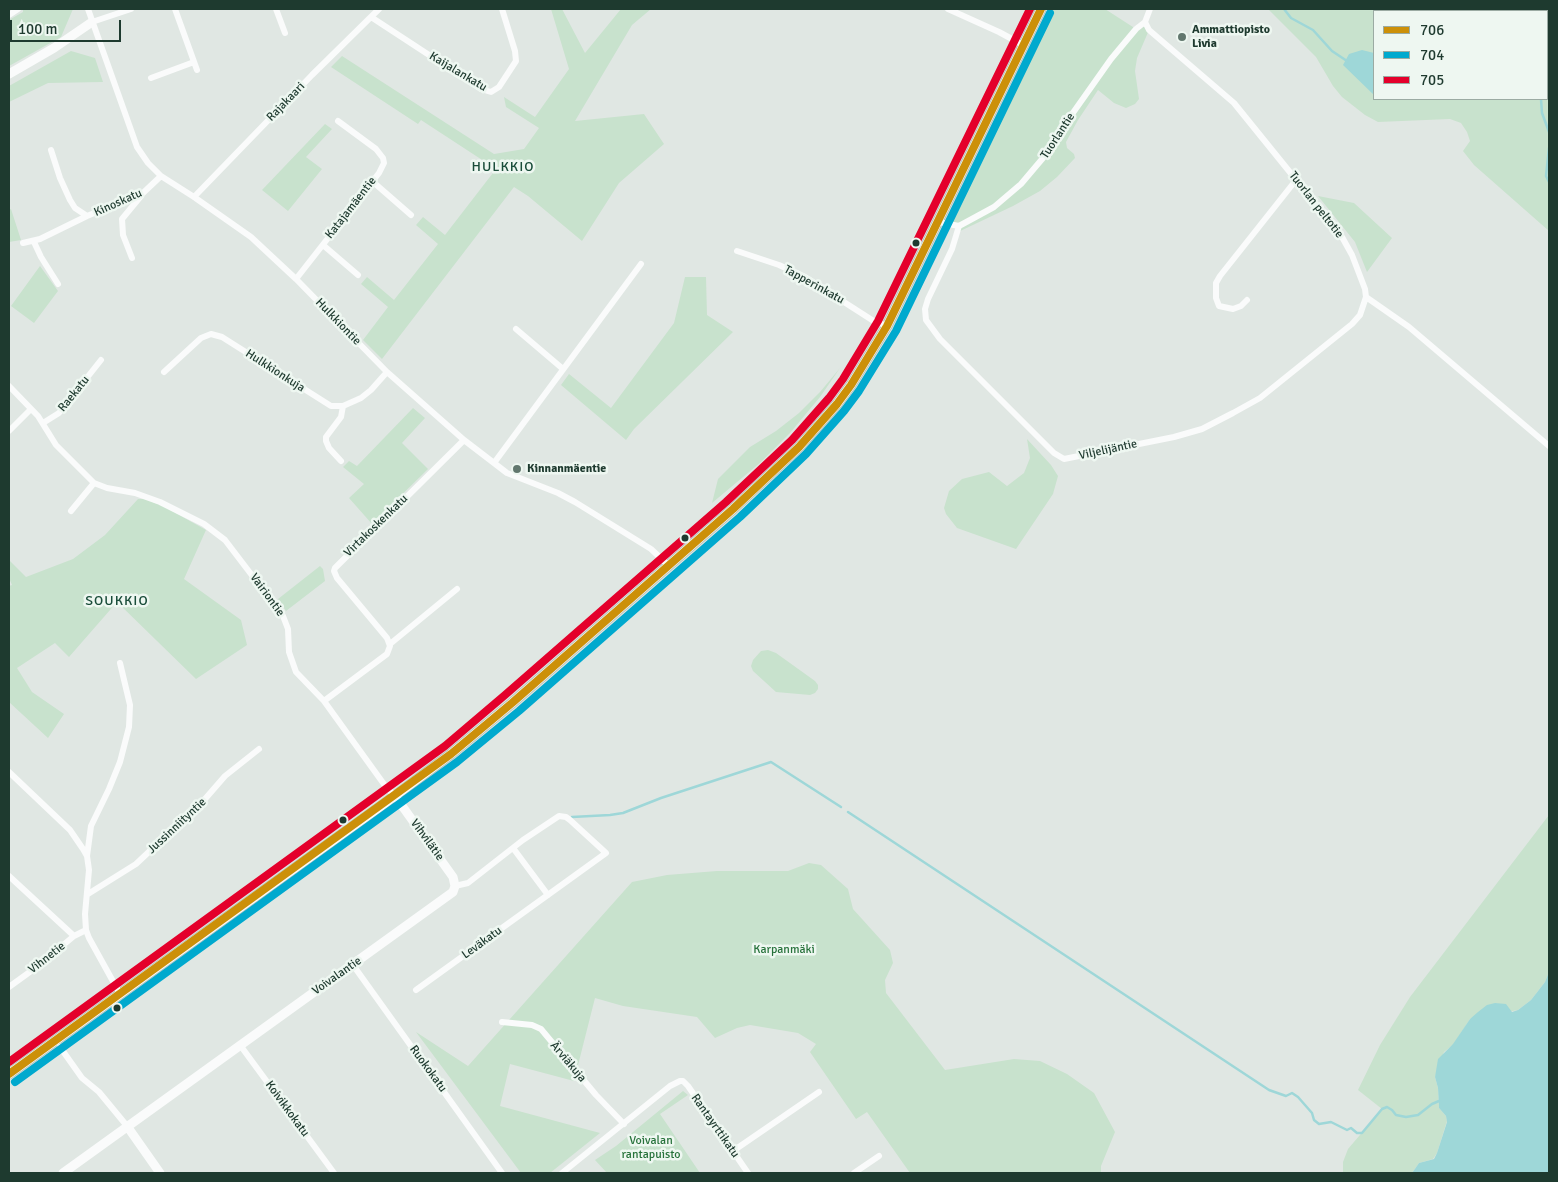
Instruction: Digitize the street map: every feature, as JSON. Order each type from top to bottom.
[{"type":"main road","points":[[9,1074],[451,754],[512,703],[769,476],[822,422],[851,385],[888,326],[1041,9]]},
{"type":"main road","points":[[9,74],[54,48],[92,22]]},
{"type":"main road","name":"Vihvilätie","points":[[394,796],[453,877],[456,886]]},
{"type":"main road","name":"Voivalantie","points":[[63,1173],[448,897],[456,886]]},
{"type":"main road","points":[[127,1126],[160,1173]]},
{"type":"street","points":[[9,15],[18,9]]},
{"type":"street","name":"Hulkkiontie","points":[[88,9],[137,147],[148,163],[161,176],[250,237],[296,279],[387,372],[464,440],[507,473],[558,493],[575,502],[651,549],[668,565]]},
{"type":"street","points":[[92,22],[131,9]]},
{"type":"street","points":[[175,9],[197,70]]},
{"type":"street","points":[[276,9],[285,33]]},
{"type":"street","name":"Rajakaari","points":[[194,197],[379,9]]},
{"type":"street","name":"Kaijalankatu","points":[[371,17],[481,89],[491,92],[499,87],[516,61],[515,51],[502,9]]},
{"type":"street","points":[[948,9],[1023,45]]},
{"type":"street","name":"Tuorlantie","points":[[959,226],[994,207],[1032,173],[1095,79],[1136,29],[1144,22],[1150,9]]},
{"type":"street","name":"Tuorlan peltotie","points":[[1144,22],[1149,30],[1234,103],[1342,237],[1355,264],[1365,289],[1366,297]]},
{"type":"street","points":[[151,78],[194,62]]},
{"type":"street","name":"Katajamäentie","points":[[296,279],[384,164],[383,158],[376,149],[338,121]]},
{"type":"street","name":"Kinoskatu","points":[[51,150],[60,178],[70,200],[75,208],[87,216],[143,193],[161,176]]},
{"type":"street","points":[[372,180],[411,214]]},
{"type":"street","points":[[1247,300],[1241,306],[1233,309],[1219,306],[1216,298],[1216,283],[1296,180]]},
{"type":"street","points":[[132,258],[123,235],[122,219],[143,193]]},
{"type":"street","points":[[23,243],[34,242],[87,216]]},
{"type":"street","points":[[938,222],[959,226]]},
{"type":"street","name":"Viljelijäntie","points":[[959,226],[952,249],[928,299],[925,309],[926,320],[947,346],[1054,453],[1064,459],[1174,437],[1202,429],[1233,413],[1260,398],[1352,324],[1360,315],[1366,297]]},
{"type":"street","points":[[34,242],[41,258],[58,284]]},
{"type":"street","points":[[323,245],[358,274]]},
{"type":"street","name":"Tapperinkatu","points":[[737,251],[779,265],[805,277],[872,320],[888,326]]},
{"type":"street","points":[[494,463],[640,264]]},
{"type":"street","points":[[1366,297],[1409,327],[1549,446]]},
{"type":"street","points":[[516,330],[563,369]]},
{"type":"street","name":"Hulkkionkuja","points":[[164,372],[201,338],[206,335],[217,334],[326,404],[337,407],[343,406]]},
{"type":"street","name":"Raekatu","points":[[43,423],[59,413],[101,360]]},
{"type":"street","points":[[342,461],[329,448],[326,441],[328,434],[341,418],[343,406],[367,394],[387,372]]},
{"type":"street","points":[[9,386],[43,423],[56,446],[94,483],[71,511]]},
{"type":"street","points":[[9,431],[31,409]]},
{"type":"street","name":"Virtakoskenkatu","points":[[390,644],[337,578],[334,571],[335,568],[464,440]]},
{"type":"street","name":"Vairiontie","points":[[94,483],[99,486],[135,493],[152,499],[204,524],[219,534],[279,609],[288,629],[289,652],[293,666],[301,678],[324,700],[386,788],[394,796]]},
{"type":"street","points":[[324,700],[387,654],[390,644],[457,589]]},
{"type":"street","points":[[120,664],[130,705],[129,727],[120,762],[91,826],[87,856],[89,870],[85,914],[86,930],[89,938],[120,994]]},
{"type":"street","name":"Jussinniityntie","points":[[88,894],[136,864],[205,799],[225,776],[259,749]]},
{"type":"street","points":[[9,772],[70,830],[80,842],[87,856]]},
{"type":"street","name":"Voivalantie","points":[[456,886],[468,883],[554,818],[563,816],[570,820],[606,853]]},
{"type":"street","points":[[513,848],[548,895]]},
{"type":"street","name":"Leväkatu","points":[[416,990],[606,853]]},
{"type":"street","points":[[9,876],[74,936]]},
{"type":"street","name":"Vihnetie","points":[[9,987],[74,936],[86,930]]},
{"type":"street","name":"Ruokokatu","points":[[353,965],[502,1173]]},
{"type":"street","name":"Ärviäkuja","points":[[502,1022],[532,1025],[541,1029],[596,1095],[624,1124]]},
{"type":"street","name":"Koivikkokatu","points":[[240,1045],[334,1173]]},
{"type":"street","points":[[60,1046],[82,1078],[99,1092],[127,1126]]},
{"type":"street","name":"Rantayrttikatu","points":[[562,1173],[674,1083],[683,1081],[748,1173]]},
{"type":"street","points":[[733,1151],[819,1092]]},
{"type":"street","points":[[854,1173],[879,1156]]},
{"type":"green space","points":[[23,9],[73,9],[61,37],[9,66],[9,20],[23,12]]},
{"type":"green space","points":[[551,9],[562,9],[585,53],[621,9],[651,9],[632,25],[575,121],[644,114],[664,144],[619,183],[582,241],[528,196],[514,187],[382,359],[363,340],[388,307],[361,284],[367,277],[394,300],[438,244],[416,225],[423,217],[445,235],[496,169],[421,120],[418,124],[331,67],[342,56],[494,154],[524,149],[539,128],[506,107],[504,97],[535,117],[569,69]]},
{"type":"green space","points":[[1051,9],[1105,9],[1136,29],[1145,22],[1149,30],[1137,58],[1135,71],[1139,99],[1135,104],[1126,108],[1114,103],[1098,90],[1066,142],[1067,148],[1074,154],[1075,158],[1057,177],[1040,191],[1013,206],[956,233],[959,226],[944,223],[996,128],[1029,53]]},
{"type":"green space","points":[[1268,9],[1549,9],[1549,231],[1474,165],[1463,151],[1470,141],[1461,123],[1450,119],[1378,122],[1365,115],[1342,97],[1333,86],[1316,57]]},
{"type":"green space","points":[[71,51],[95,58],[103,82],[48,83],[9,102],[9,86]]},
{"type":"green space","points":[[325,124],[332,129],[306,157],[322,169],[288,211],[262,190]]},
{"type":"green space","points":[[1318,196],[1354,203],[1392,238],[1367,272],[1355,242]]},
{"type":"green space","points":[[11,209],[21,240],[9,242],[9,210]]},
{"type":"green space","points":[[40,266],[58,291],[34,323],[11,306]]},
{"type":"green space","points":[[685,277],[706,277],[707,315],[733,332],[634,429],[626,440],[561,385],[569,374],[611,408],[674,323]]},
{"type":"green space","points":[[840,368],[820,397],[790,433],[761,462],[712,503],[718,479],[750,447],[776,431],[799,413]]},
{"type":"green space","points":[[413,408],[425,418],[402,443],[428,469],[372,524],[349,498],[364,484],[343,467],[349,461],[357,466]]},
{"type":"green space","points":[[1027,439],[1051,465],[1058,476],[1053,494],[1016,549],[957,528],[946,514],[944,508],[949,491],[962,479],[989,472],[1007,486],[1024,473],[1030,458]]},
{"type":"green space","points":[[138,499],[146,499],[165,507],[206,530],[184,579],[241,620],[247,645],[196,679],[117,602],[69,657],[55,643],[17,668],[32,692],[64,714],[48,738],[9,702],[9,586],[12,585],[9,578],[9,560],[26,577],[73,559],[105,535]]},
{"type":"green space","points":[[320,566],[323,569],[325,581],[286,611],[278,599]]},
{"type":"green space","points":[[768,650],[776,653],[815,681],[818,689],[815,693],[810,695],[776,692],[753,671],[751,666],[753,660],[761,651]]},
{"type":"green space","points":[[1549,815],[1549,972],[1545,982],[1531,1000],[1518,1010],[1470,1019],[1454,1044],[1444,1052],[1435,1077],[1438,1088],[1439,1108],[1446,1116],[1447,1121],[1437,1153],[1433,1159],[1419,1163],[1412,1173],[1343,1173],[1343,1162],[1348,1149],[1382,1109],[1358,1090],[1380,1045],[1410,997]]},
{"type":"green space","name":"Karpanmäki","points":[[809,863],[821,865],[848,889],[853,909],[890,950],[893,963],[885,980],[886,993],[945,1070],[1014,1059],[1040,1061],[1067,1074],[1094,1093],[1115,1132],[1101,1166],[1101,1173],[910,1173],[867,1112],[856,1119],[810,1052],[816,1044],[798,1033],[750,1025],[737,1028],[715,1038],[697,1017],[623,1006],[595,998],[574,1081],[510,1064],[500,1106],[600,1133],[550,1173],[521,1173],[416,1032],[468,1066],[632,882],[667,875],[717,871],[788,871]]},
{"type":"green space","name":"Voivalan rantapuisto","points":[[683,1091],[688,1095],[660,1114],[700,1173],[607,1173],[595,1160],[616,1146]]},
{"type":"water","points":[[1362,50],[1373,53],[1373,94],[1343,65],[1349,54]]},
{"type":"water","points":[[1549,972],[1549,1173],[1412,1173],[1419,1163],[1434,1159],[1447,1122],[1446,1116],[1439,1108],[1438,1088],[1435,1077],[1438,1059],[1453,1044],[1470,1019],[1478,1012],[1487,1005],[1495,1003],[1506,1004],[1512,1012],[1518,1010],[1531,1000],[1545,982]]},
{"type":"waterway","points":[[1284,9],[1291,18],[1313,30],[1332,51],[1347,61]]},
{"type":"waterway","points":[[1541,100],[1542,113],[1549,132]]},
{"type":"waterway","points":[[1549,148],[1546,176],[1549,182]]},
{"type":"waterway","points":[[572,817],[623,813],[661,798],[771,762],[841,807]]},
{"type":"waterway","points":[[848,812],[1269,1090],[1286,1096],[1292,1093],[1312,1113],[1314,1120],[1319,1124],[1331,1122],[1347,1130],[1351,1128],[1357,1133],[1362,1133],[1382,1109],[1387,1107],[1396,1115],[1406,1117],[1418,1115],[1439,1101]]},
{"type":"transit line","name":"705","points":[[9,1062],[445,746],[726,502],[792,440],[843,379],[878,321],[1030,9]]},
{"type":"transit line","name":"706","points":[[9,1074],[451,754],[512,703],[733,509],[799,447],[851,385],[887,326],[1041,9]]},
{"type":"transit line","name":"704","points":[[15,1082],[457,762],[519,711],[740,517],[806,454],[859,391],[896,331],[1050,13]]},
{"type":"place","name":"Ammattiopisto Livia","points":[[1182,37]]},
{"type":"place","name":"Kinnanmäentie","points":[[517,469]]},
{"type":"district","name":"HULKKIO","points":[[503,167]]},
{"type":"district","name":"SOUKKIO","points":[[117,601]]}]
